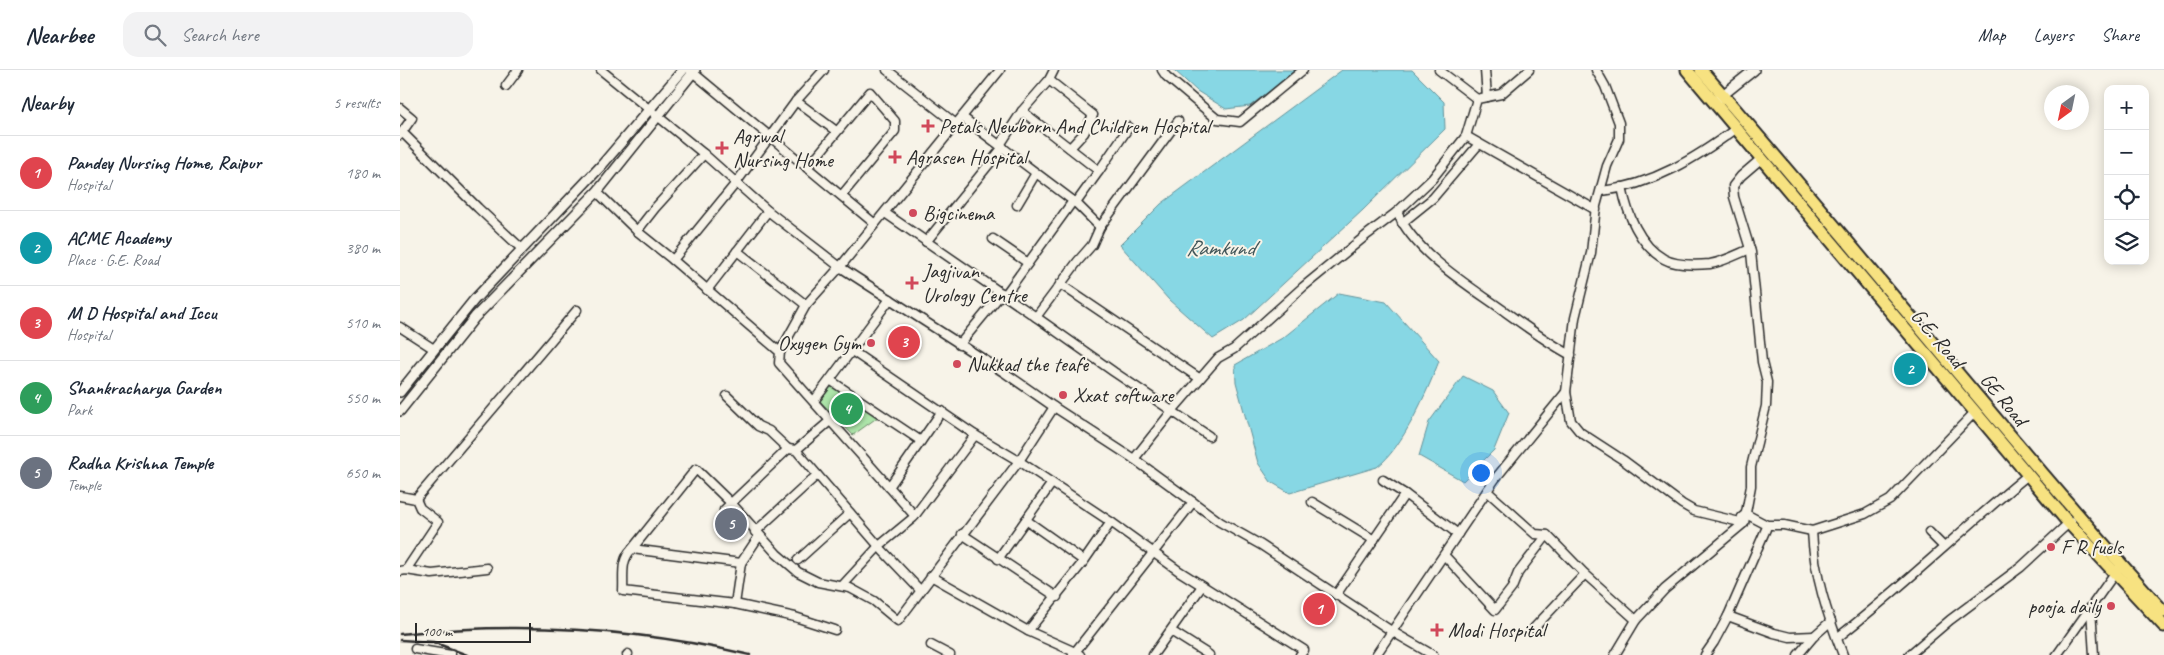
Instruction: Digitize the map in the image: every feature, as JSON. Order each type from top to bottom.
[{"type":"main road","name":"G.E. Road","points":[[1687,70],[1719,98],[1737,128],[2028,475],[2073,519],[2118,569],[2164,626]]},
{"type":"main road","name":"GE Road","points":[[1701,70],[1719,98],[1875,272],[2073,519]]},
{"type":"main road","points":[[2118,569],[2164,612]]},
{"type":"street","points":[[506,86],[518,70]]},
{"type":"street","points":[[601,70],[704,154],[768,211],[840,267],[1005,373],[1134,460],[1220,522],[1261,546],[1393,632],[1433,655]]},
{"type":"street","points":[[400,392],[474,300],[601,166],[683,70]]},
{"type":"street","points":[[672,260],[736,183],[796,102],[824,70]]},
{"type":"street","points":[[887,70],[956,124]]},
{"type":"street","points":[[915,516],[779,363],[780,352],[806,305],[885,213],[1000,70]]},
{"type":"street","points":[[926,242],[1001,146],[1022,111],[1049,80],[1054,70]]},
{"type":"street","points":[[1162,70],[1166,76],[1217,119],[1240,122],[1303,70]]},
{"type":"street","points":[[1439,70],[1477,99],[1501,94],[1529,70]]},
{"type":"street","points":[[1485,70],[1487,97]]},
{"type":"street","points":[[1596,70],[1605,86],[1619,123],[1619,139],[1607,166],[1596,210],[1591,253],[1575,318],[1566,392],[1571,421],[1580,432],[1623,460],[1682,504],[1694,511],[1744,524]]},
{"type":"street","points":[[1719,98],[1754,70]]},
{"type":"street","points":[[400,411],[475,317],[597,192],[692,71],[875,224]]},
{"type":"street","points":[[1049,80],[1092,115],[1084,133],[1070,148]]},
{"type":"street","points":[[808,168],[836,131],[870,92],[895,121],[895,131],[842,195]]},
{"type":"street","points":[[1134,460],[1199,378],[1218,358],[1234,349],[1303,287],[1397,212],[1432,179],[1466,136],[1477,99]]},
{"type":"street","points":[[796,102],[836,131]]},
{"type":"street","points":[[400,108],[412,118],[401,134],[522,249]]},
{"type":"street","points":[[1022,111],[1100,171]]},
{"type":"street","points":[[962,116],[1075,202],[1100,227]]},
{"type":"street","points":[[1036,317],[1092,245],[1100,227],[1178,121]]},
{"type":"street","points":[[959,345],[1004,294],[1100,171],[1129,127]]},
{"type":"street","points":[[1602,191],[1663,175],[1737,128]]},
{"type":"street","points":[[1466,136],[1596,210]]},
{"type":"street","points":[[1402,223],[1433,198],[1479,144]]},
{"type":"street","points":[[638,231],[655,208],[704,154]]},
{"type":"street","points":[[1615,655],[1636,620],[1665,589],[1744,524],[1751,486],[1751,467],[1766,406],[1767,382],[1762,362],[1750,249],[1734,197],[1733,186],[1741,176],[1762,158]]},
{"type":"street","points":[[1017,205],[1036,173]]},
{"type":"street","points":[[1622,187],[1628,213],[1635,228],[1647,244],[1664,259],[1687,264],[1712,264],[1750,249]]},
{"type":"street","points":[[597,192],[638,231],[780,352]]},
{"type":"street","points":[[707,290],[768,211]]},
{"type":"street","points":[[1397,212],[1402,223],[1440,264],[1456,278],[1546,342],[1571,355]]},
{"type":"street","points":[[885,213],[1209,436]]},
{"type":"street","points":[[993,239],[1028,262]]},
{"type":"street","points":[[737,251],[806,305]]},
{"type":"street","points":[[1060,284],[1199,378]]},
{"type":"street","points":[[814,401],[890,299]]},
{"type":"street","points":[[416,499],[577,310]]},
{"type":"street","points":[[400,327],[434,349]]},
{"type":"street","points":[[852,350],[975,435],[1019,461],[1111,522],[1202,586],[1302,652],[1311,655]]},
{"type":"street","points":[[830,380],[921,441]]},
{"type":"street","points":[[1376,655],[1487,491],[1541,420],[1566,392]]},
{"type":"street","points":[[727,396],[758,426],[770,431],[792,450],[817,475],[920,590]]},
{"type":"street","points":[[834,630],[795,617],[734,604],[623,591],[625,556],[696,469],[732,504],[776,554],[798,572],[818,582],[842,586],[874,601],[898,621],[1019,461],[1054,407]]},
{"type":"street","points":[[889,487],[942,411]]},
{"type":"street","points":[[1746,514],[1767,525],[1784,525],[1812,531],[1865,514],[1890,500],[1975,412]]},
{"type":"street","points":[[724,510],[792,450],[831,420]]},
{"type":"street","points":[[842,586],[879,546],[915,516],[975,435]]},
{"type":"street","points":[[734,604],[741,563],[757,534],[817,475]]},
{"type":"street","points":[[1837,638],[1881,604],[2028,475]]},
{"type":"street","points":[[1383,480],[1458,534]]},
{"type":"street","points":[[998,558],[1052,483]]},
{"type":"street","points":[[1487,491],[1535,534],[1547,535],[1585,574],[1636,620]]},
{"type":"street","points":[[1336,595],[1405,494]]},
{"type":"street","points":[[400,496],[416,499]]},
{"type":"street","points":[[416,499],[420,508],[438,522],[403,570],[432,574],[487,568]]},
{"type":"street","points":[[931,576],[1028,631],[1076,654],[1193,502]]},
{"type":"street","points":[[1312,502],[1374,540]]},
{"type":"street","points":[[798,560],[850,513]]},
{"type":"street","points":[[1735,521],[1746,514]]},
{"type":"street","points":[[1909,655],[1950,620],[2021,568],[2073,519]]},
{"type":"street","points":[[1026,520],[1084,561]]},
{"type":"street","points":[[1028,631],[1057,597],[1111,522]]},
{"type":"street","points":[[1705,655],[1728,616],[1766,528]]},
{"type":"street","points":[[1812,531],[1813,559],[1843,655]]},
{"type":"street","points":[[1929,532],[1944,547]]},
{"type":"street","points":[[962,534],[1057,597]]},
{"type":"street","points":[[1444,555],[1495,610],[1512,588],[1518,573],[1547,535]]},
{"type":"street","points":[[632,549],[741,563]]},
{"type":"street","points":[[2057,655],[2118,569]]},
{"type":"street","points":[[1534,628],[1585,574]]},
{"type":"street","points":[[1152,655],[1202,586]]},
{"type":"street","points":[[2091,609],[2094,655]]},
{"type":"street","points":[[1728,616],[1774,634],[1790,637],[1814,636]]},
{"type":"street","points":[[1798,655],[1814,636],[1831,621]]},
{"type":"street","points":[[1170,631],[1209,655]]},
{"type":"street","points":[[931,645],[950,655]]},
{"type":"street","points":[[415,649],[451,655]]},
{"type":"green space","points":[[832,386],[878,417],[853,435],[820,401]]},
{"type":"water","points":[[1174,70],[1297,70],[1250,106],[1226,109],[1197,91]]},
{"type":"water","name":"Ramkund","points":[[1342,70],[1412,70],[1444,102],[1445,129],[1363,210],[1244,320],[1213,339],[1169,300],[1120,245],[1161,204]]},
{"type":"water","points":[[1339,293],[1386,302],[1439,361],[1421,403],[1405,433],[1396,447],[1377,467],[1290,493],[1271,482],[1258,463],[1236,382],[1235,365],[1284,337]]},
{"type":"water","points":[[1463,376],[1493,391],[1509,413],[1494,450],[1463,481],[1419,456],[1429,422]]},
{"type":"railway","points":[[400,634],[488,628],[576,630],[664,639],[750,655]]},
{"type":"railway","points":[[400,640],[433,642],[467,655]]},
{"type":"place","name":"Petals Newborn And Children Hospital","points":[[928,126]]},
{"type":"place","name":"Agrwal Nursing Home","points":[[722,148]]},
{"type":"place","name":"Agrasen Hospital","points":[[895,157]]},
{"type":"place","name":"Bigcinema","points":[[913,213]]},
{"type":"place","name":"Jagjivan Urology Centre","points":[[912,283]]},
{"type":"place","name":"M D Hospital and Iccu","points":[[904,342]]},
{"type":"place","name":"Oxygen Gym","points":[[871,343]]},
{"type":"place","name":"Nukkad the teafe","points":[[957,364]]},
{"type":"place","name":"ACME Academy","points":[[1910,369]]},
{"type":"place","name":"Xxat software","points":[[1063,395]]},
{"type":"place","name":"Shankracharya Garden","points":[[847,409]]},
{"type":"place","name":"Radha Krishna Temple","points":[[731,524]]},
{"type":"place","name":"F R fuels","points":[[2051,547]]},
{"type":"place","name":"pooja daily","points":[[2111,606]]},
{"type":"place","name":"Pandey Nursing Home, Raipur","points":[[1319,609]]},
{"type":"place","name":"Modi Hospital","points":[[1437,630]]}]
